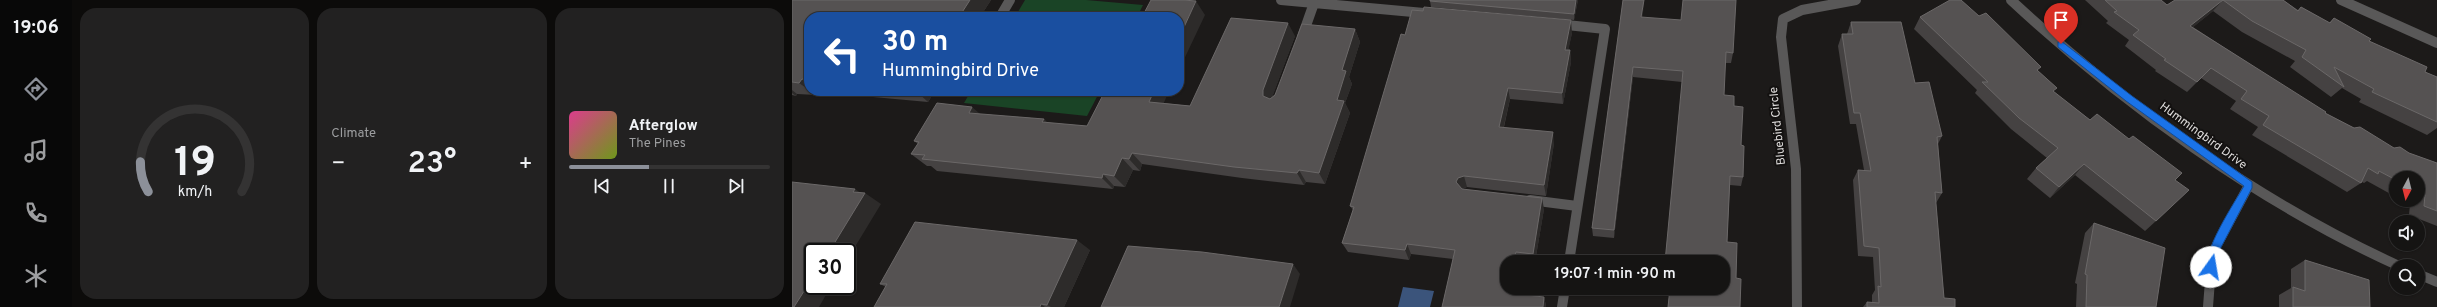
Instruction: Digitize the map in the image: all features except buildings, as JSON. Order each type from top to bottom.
[{"type":"street","points":[[1003,12],[1010,0]]},
{"type":"street","points":[[1281,0],[1432,13]]},
{"type":"street","name":"Bluebird Circle","points":[[1797,307],[1796,169],[1781,37],[1783,19],[1802,10],[1856,0]]},
{"type":"street","name":"Hummingbird Drive","points":[[2011,0],[2072,54],[2124,94],[2249,185],[2328,232],[2389,261]]},
{"type":"street","points":[[2341,0],[2353,7],[2437,43]]},
{"type":"street","points":[[1298,47],[1314,3]]},
{"type":"street","points":[[1550,24],[1605,29],[1570,255]]},
{"type":"street","points":[[2208,307],[2212,254],[2249,185]]},
{"type":"street","points":[[1518,199],[1577,206]]},
{"type":"street","points":[[2425,277],[2437,282]]},
{"type":"street","points":[[1562,307],[1564,295]]},
{"type":"green space","points":[[1025,0],[1086,0],[1143,5],[1140,12],[1018,12]]},
{"type":"green space","points":[[968,96],[1097,96],[1087,116],[964,103]]},
{"type":"water","points":[[1403,287],[1434,291],[1430,307],[1398,307]]},
{"type":"route","points":[[2061,44],[2129,99],[2249,185],[2212,254],[2211,267]]}]
